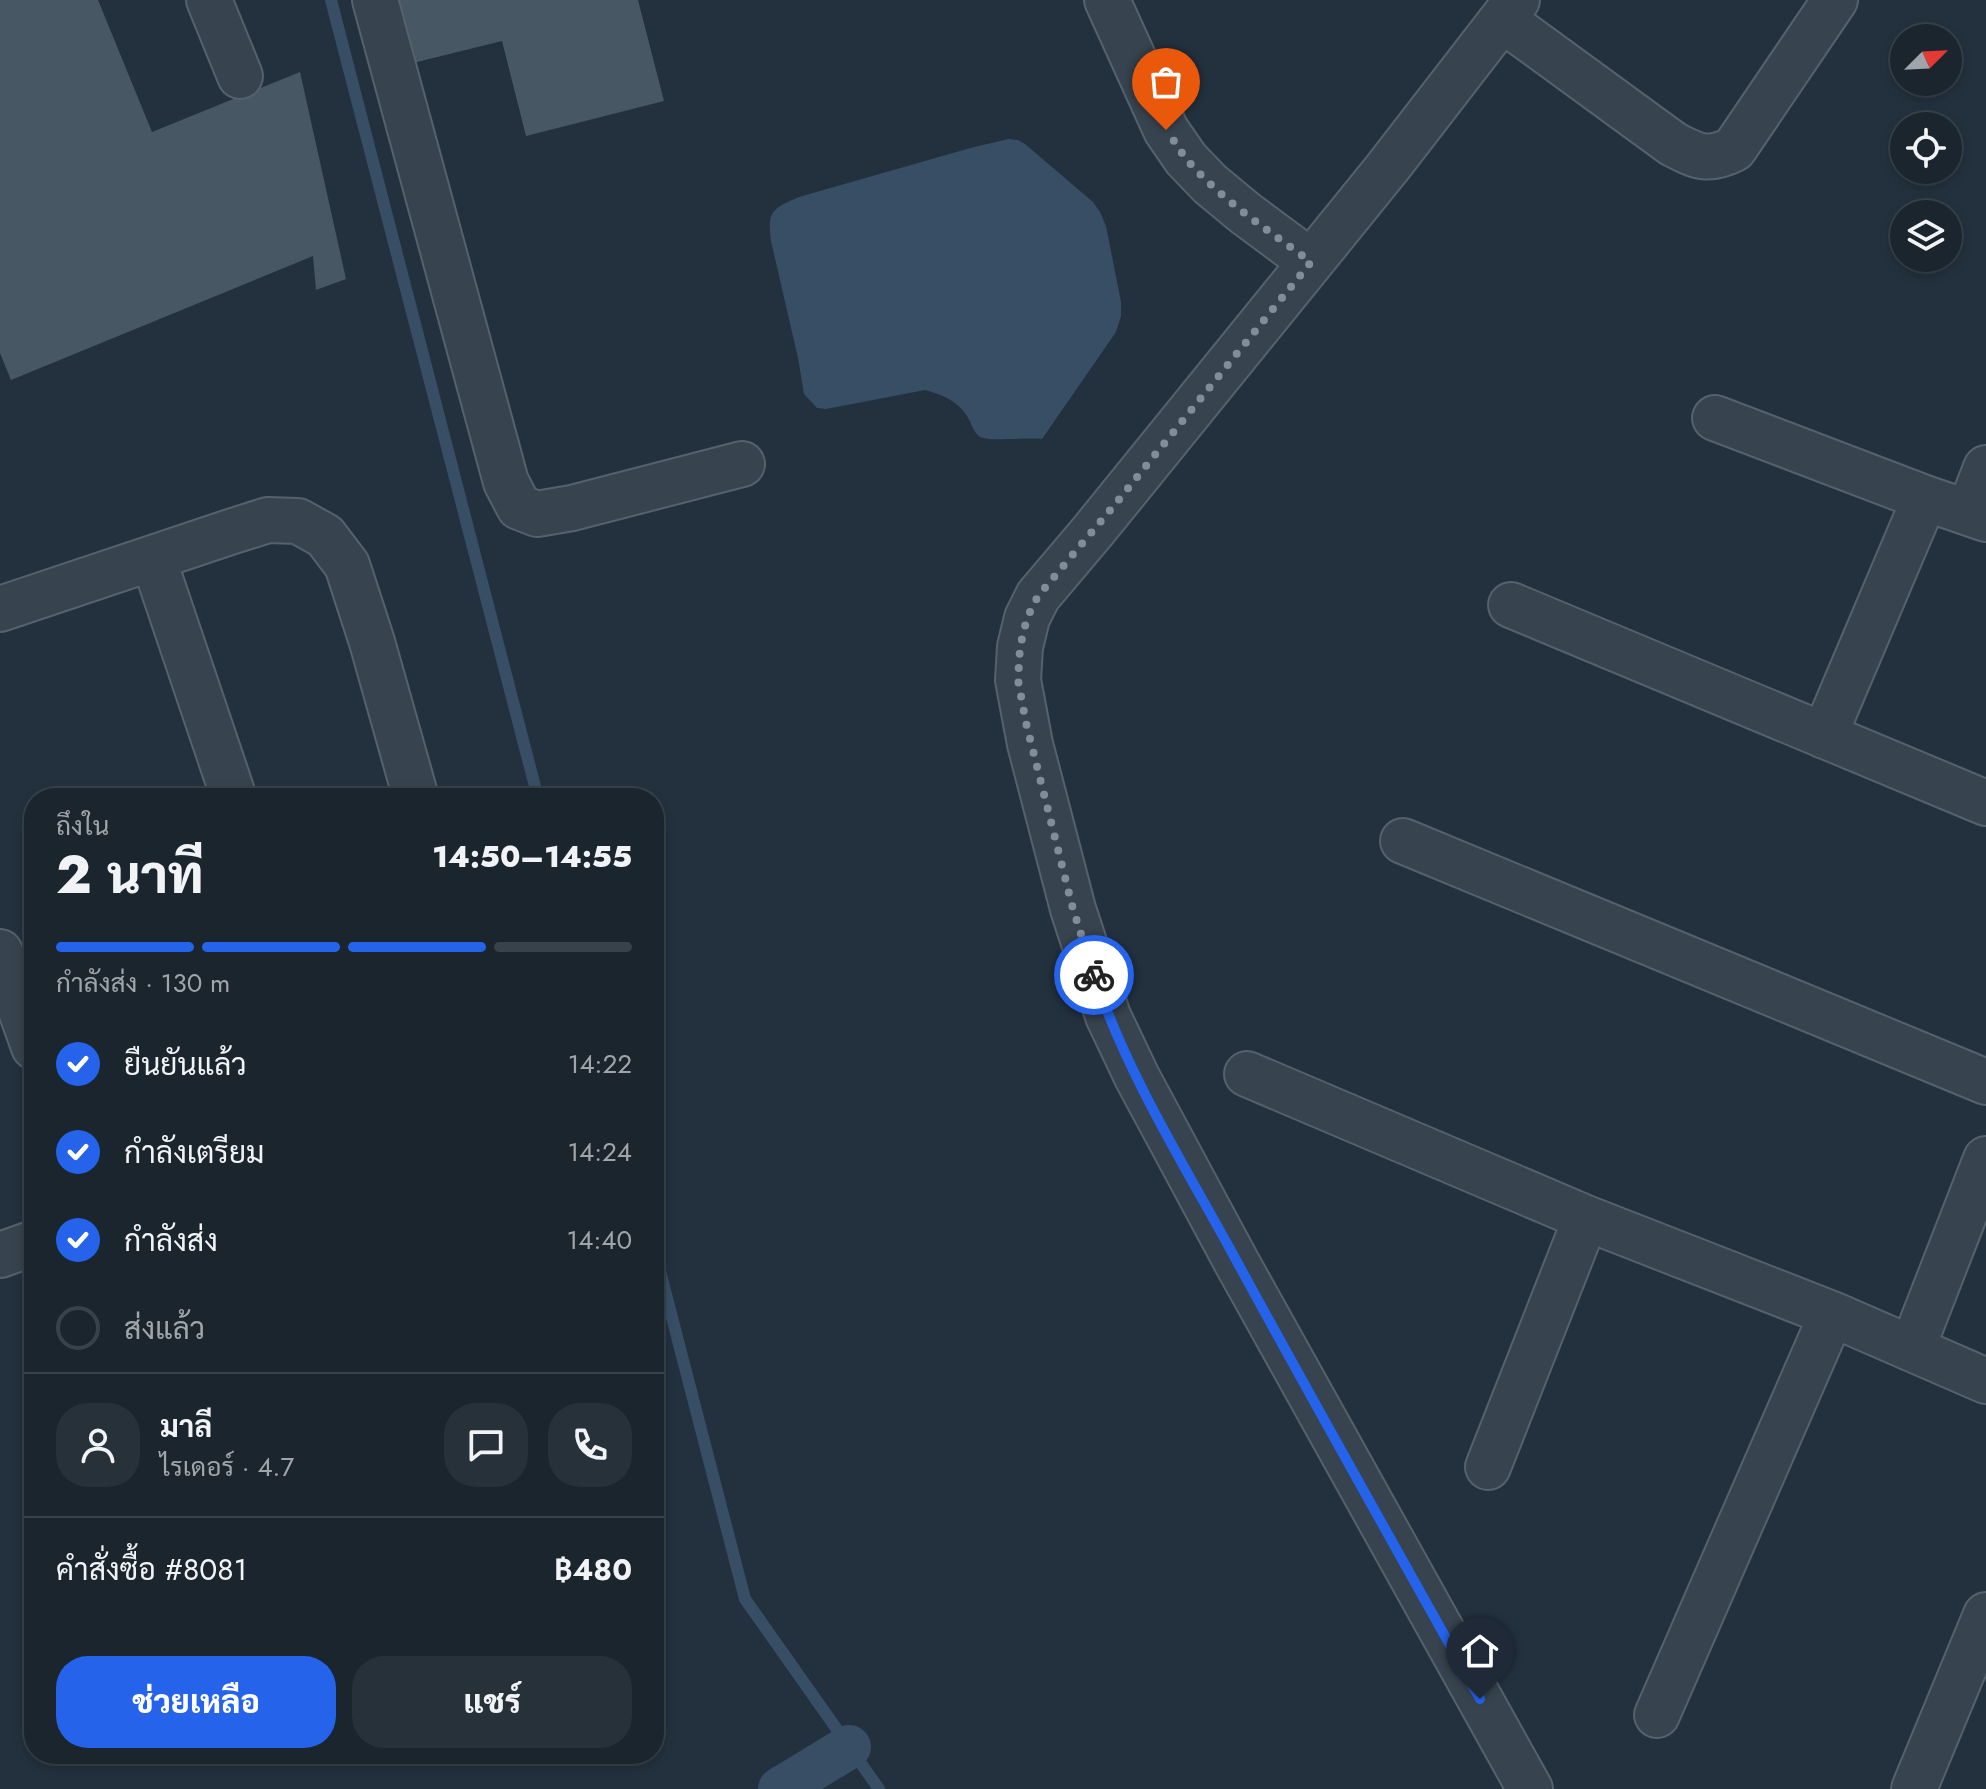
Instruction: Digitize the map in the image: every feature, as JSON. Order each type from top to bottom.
[{"type":"street","points":[[209,0],[240,76]]},
{"type":"street","points":[[375,0],[506,482],[519,507],[537,514],[572,508],[742,464]]},
{"type":"street","points":[[1107,0],[1166,130],[1186,159],[1245,213],[1311,262]]},
{"type":"street","points":[[1530,1789],[1237,1263],[1137,1077],[1108,1016],[1073,909],[1030,744],[1018,680],[1020,647],[1027,618],[1038,596],[1311,262],[1510,10],[1673,144],[1695,156],[1718,157],[1734,149],[1835,0]]},
{"type":"street","points":[[1715,418],[1977,516],[1986,468]]},
{"type":"street","points":[[1824,736],[1925,498]]},
{"type":"street","points":[[0,609],[268,520],[298,521],[325,536],[347,565],[413,788]]},
{"type":"street","points":[[153,558],[231,788]]},
{"type":"street","points":[[1511,605],[1986,803]]},
{"type":"street","points":[[1403,841],[1986,1082]]},
{"type":"street","points":[[0,952],[24,1019]]},
{"type":"street","points":[[1247,1074],[1586,1218],[1832,1314],[1986,1381]]},
{"type":"street","points":[[1912,1349],[1986,1159]]},
{"type":"street","points":[[1488,1467],[1586,1218]]},
{"type":"street","points":[[0,1255],[24,1247]]},
{"type":"street","points":[[1657,1715],[1832,1314]]},
{"type":"street","points":[[1914,1789],[1986,1615]]},
{"type":"water","points":[[1009,139],[1025,144],[1093,202],[1100,212],[1106,226],[1121,302],[1116,332],[1042,439],[980,437],[959,406],[925,390],[826,409],[817,408],[804,394],[771,241],[773,212],[799,197]]},
{"type":"building","points":[[0,0],[98,0],[152,132],[300,72],[346,279],[316,290],[313,256],[11,380],[0,353]]},
{"type":"building","points":[[398,0],[638,0],[664,101],[526,136],[502,41],[413,63]]},
{"type":"waterway","points":[[331,0],[535,788]]},
{"type":"waterway","points":[[664,1287],[745,1599],[879,1789]]},
{"type":"waterway","points":[[780,1789],[849,1747]]},
{"type":"way so far","points":[[1094,975],[1073,909],[1026,723],[1018,680],[1020,647],[1027,618],[1038,596],[1311,262],[1210,184],[1186,159],[1166,130]]},
{"type":"route","points":[[1094,975],[1108,1016],[1137,1077],[1480,1699]]}]
